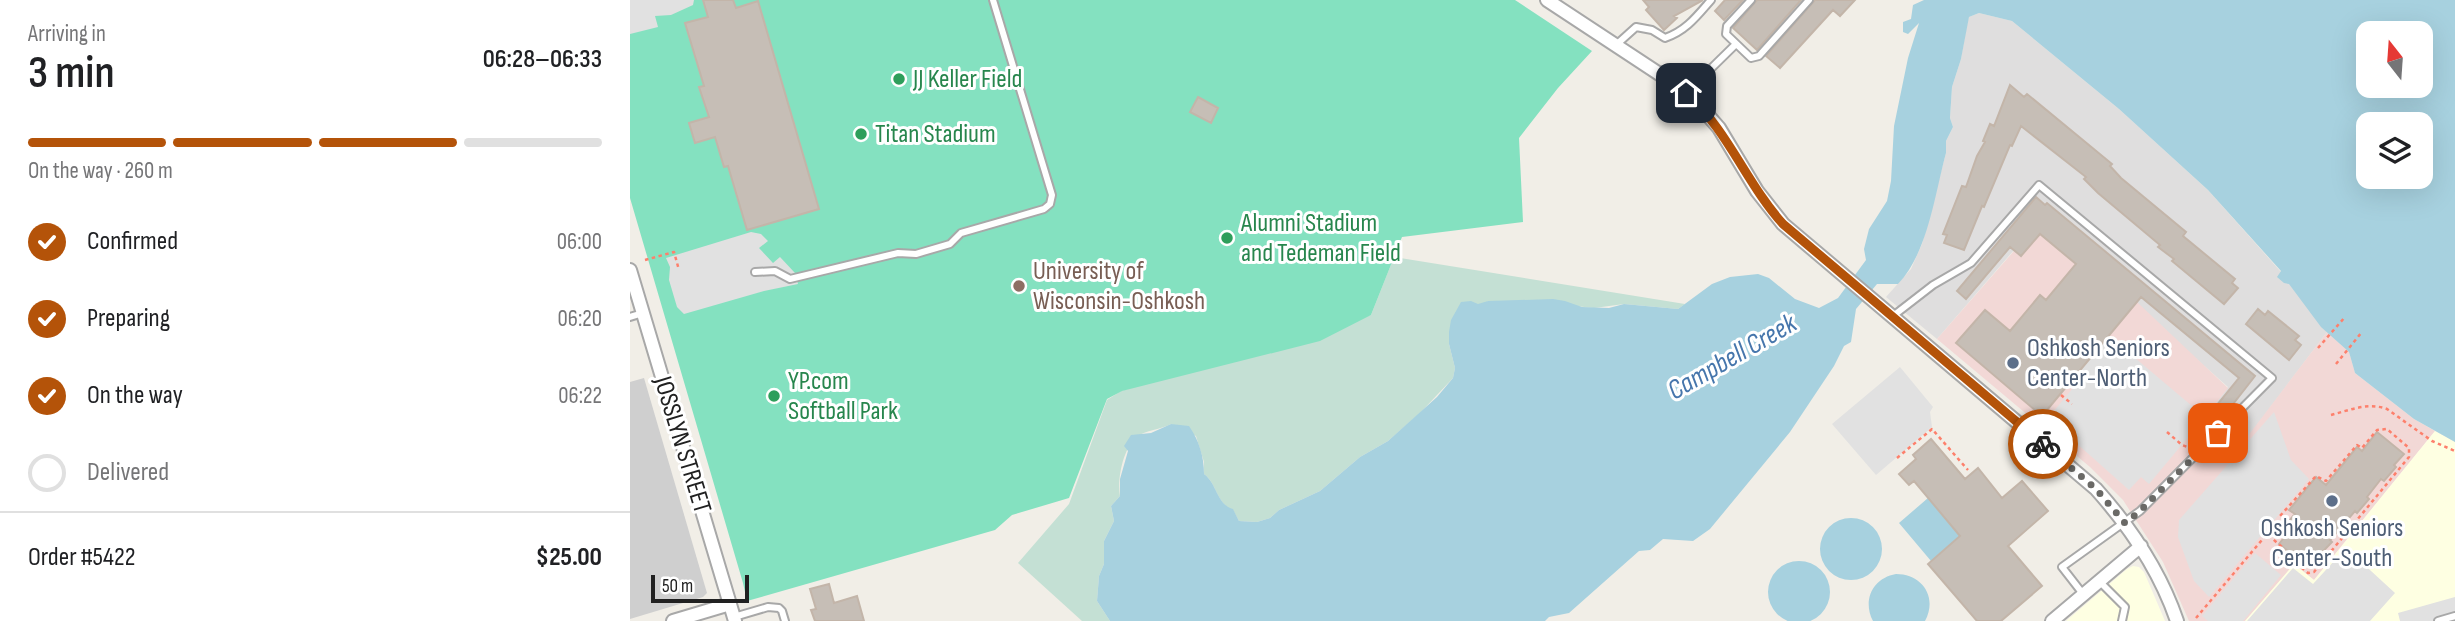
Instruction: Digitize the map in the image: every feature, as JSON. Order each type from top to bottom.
[{"type":"street","points":[[1547,0],[1686,93],[1719,128],[1769,209],[1799,240],[2096,489],[2141,546],[2164,586],[2177,621]]},
{"type":"street","name":"JOSSLYN STREET","points":[[630,270],[636,315],[733,614]]},
{"type":"street","points":[[2052,621],[2141,546]]},
{"type":"street","points":[[673,621],[733,614]]},
{"type":"lane","points":[[755,272],[775,271],[790,279],[898,253],[916,254],[950,244],[961,233],[1044,209],[1050,204],[1052,195],[993,0]]},
{"type":"lane","points":[[1616,45],[1636,27],[1652,30],[1665,38],[1674,35],[1685,29],[1711,0]]},
{"type":"lane","points":[[1751,0],[1727,26],[1726,34],[1751,58],[1759,56],[1809,0]]},
{"type":"lane","points":[[1686,93],[1736,44]]},
{"type":"lane","points":[[1891,317],[1933,285],[1971,263],[2039,185],[2272,378],[2140,511],[2062,567],[2083,594]]},
{"type":"lane","points":[[2098,581],[2124,607],[2122,621]]},
{"type":"lane","points":[[733,614],[774,607],[782,611],[785,621]]},
{"type":"lane","points":[[2438,621],[2455,616]]},
{"type":"path","points":[[645,260],[674,252],[679,270]]},
{"type":"path","points":[[2318,348],[2345,317]]},
{"type":"path","points":[[2336,364],[2362,332]]},
{"type":"path","points":[[2061,395],[2072,404]]},
{"type":"path","points":[[2331,415],[2367,406],[2388,407],[2432,441],[2455,451]]},
{"type":"path","points":[[1897,458],[1932,429],[1968,470]]},
{"type":"path","points":[[2196,618],[2267,534],[2270,537],[2282,547],[2280,549],[2308,573],[2315,572],[2409,457],[2409,447],[2387,429],[2377,430],[2362,448],[2357,445],[2326,481],[2316,476],[2280,516],[2285,519],[2270,537]]},
{"type":"path","points":[[1954,467],[1961,462]]},
{"type":"shaded area","points":[[630,0],[694,0],[693,5],[671,15],[655,16],[658,27],[630,34]]},
{"type":"shaded area","points":[[1979,13],[2012,21],[2119,109],[2208,190],[2281,272],[2279,275],[2289,283],[2327,332],[2244,442],[2208,413],[2228,387],[2040,220],[1937,339],[1886,297],[1911,269],[1922,244],[1946,153],[1946,141],[1953,127],[1950,118],[1952,87],[1961,59],[1967,24],[1969,17]]},
{"type":"shaded area","points":[[2041,220],[2137,302],[2228,388],[2208,413],[2244,441],[2327,332],[2349,352],[2355,373],[2414,419],[2435,431],[2314,580],[2294,565],[2245,621],[2189,621],[2163,562],[2123,500],[2090,467],[1937,339]]},
{"type":"shaded area","points":[[751,232],[761,234],[768,241],[759,248],[773,263],[780,257],[795,273],[798,284],[684,314],[677,307],[666,258]]},
{"type":"shaded area","points":[[1394,257],[1685,304],[1678,309],[1624,304],[1594,308],[1528,301],[1488,301],[1449,344],[1455,368],[1453,378],[1420,413],[1388,441],[1360,457],[1320,491],[1279,510],[1270,518],[1257,522],[1239,521],[1233,510],[1223,503],[1204,474],[1204,462],[1196,436],[1171,424],[1141,434],[1133,441],[1125,455],[1120,472],[1120,496],[1111,506],[1114,521],[1104,541],[1104,564],[1099,576],[1097,601],[1110,621],[1082,621],[1018,563],[1069,504],[1107,400],[1121,391],[1371,315]]},
{"type":"shaded area","points":[[2109,336],[2205,417],[2149,484],[2141,477],[2129,490],[2048,418],[2079,381],[2075,377]]},
{"type":"shaded area","points":[[1900,367],[1933,407],[1930,412],[1932,427],[1876,475],[1832,424]]},
{"type":"shaded area","points":[[644,378],[707,593],[703,597],[630,619],[630,382]]},
{"type":"shaded area","points":[[2274,412],[2291,460],[2309,479],[2209,597],[2194,581],[2178,537],[2179,520]]},
{"type":"shaded area","points":[[2435,431],[2455,442],[2455,621],[2245,621],[2294,564],[2314,580]]},
{"type":"shaded area","points":[[2346,548],[2395,593],[2370,621],[2247,621],[2293,568],[2313,584]]},
{"type":"shaded area","points":[[2255,553],[2281,575],[2243,621],[2208,621],[2202,616]]},
{"type":"shaded area","points":[[2133,566],[2144,572],[2165,621],[2066,621],[2127,569]]},
{"type":"shaded area","points":[[2455,597],[2455,621],[2400,621],[2398,613]]},
{"type":"green space","name":"University of Wisconsin-Oshkosh","points":[[630,0],[1515,0],[1592,51],[1558,88],[1519,138],[1523,222],[1402,237],[1371,315],[1320,341],[1122,391],[1107,399],[1069,498],[1012,515],[995,530],[747,601],[630,198]]},
{"type":"water","name":"Campbell Creek","points":[[1924,0],[2455,0],[2455,442],[2414,419],[2355,373],[2349,352],[2321,327],[2289,284],[2277,277],[2281,271],[2208,190],[2119,109],[2012,21],[1979,13],[1969,17],[1961,59],[1952,87],[1950,118],[1953,127],[1946,141],[1946,153],[1934,204],[1917,256],[1898,284],[1877,284],[1856,309],[1851,342],[1844,346],[1834,366],[1790,432],[1710,529],[1693,541],[1663,539],[1650,550],[1639,551],[1569,613],[1549,617],[1545,621],[1110,621],[1097,601],[1099,576],[1104,564],[1104,541],[1114,521],[1111,506],[1120,496],[1120,479],[1128,451],[1124,446],[1131,435],[1151,433],[1171,424],[1189,426],[1200,449],[1204,474],[1223,503],[1233,509],[1239,521],[1257,522],[1270,518],[1279,510],[1320,491],[1360,457],[1388,441],[1437,397],[1453,378],[1455,368],[1449,332],[1451,320],[1461,302],[1471,301],[1478,304],[1488,301],[1553,299],[1582,307],[1609,308],[1624,304],[1678,309],[1712,284],[1730,277],[1758,274],[1769,278],[1795,299],[1819,308],[1838,298],[1866,260],[1864,249],[1869,229],[1887,201],[1891,181],[1894,126],[1908,58],[1919,23],[1908,34],[1903,32],[1903,22],[1911,19],[1913,5]]},
{"type":"water","points":[[1928,498],[1960,536],[1931,561],[1899,523]]},
{"type":"water","points":[[1851,518],[1873,527],[1882,549],[1873,571],[1851,580],[1829,571],[1820,549],[1829,527]]},
{"type":"water","points":[[1799,561],[1821,570],[1829,586],[1829,598],[1821,614],[1805,622],[1793,622],[1777,614],[1768,592],[1777,570]]},
{"type":"water","points":[[1896,574],[1913,578],[1925,588],[1930,604],[1925,621],[1873,621],[1869,605],[1872,591],[1881,580]]},
{"type":"building","points":[[703,0],[733,0],[736,8],[758,1],[819,209],[747,230],[728,166],[724,167],[715,137],[695,143],[689,123],[709,117],[699,87],[704,86],[685,23],[708,17]]},
{"type":"building","points":[[1643,0],[1703,0],[1674,16],[1677,18],[1664,30],[1646,10],[1649,7]]},
{"type":"building","points":[[1725,0],[1743,0],[1724,20],[1715,11]]},
{"type":"building","points":[[1757,0],[1801,0],[1757,50],[1733,28]]},
{"type":"building","points":[[1815,0],[1855,0],[1840,16],[1833,10],[1780,68],[1766,56]]},
{"type":"building","points":[[2010,85],[2024,97],[2027,94],[2112,164],[2110,166],[2121,178],[2186,232],[2183,236],[2235,279],[2232,283],[2238,288],[2224,304],[2172,261],[2174,259],[2158,247],[2160,245],[2098,193],[2084,179],[2086,177],[2021,126],[1964,250],[1944,243],[1947,235],[1943,234],[1962,186],[1966,187],[1990,124],[1994,126]]},
{"type":"building","points":[[1198,97],[1218,108],[1211,123],[1190,112]]},
{"type":"building","points":[[2036,197],[2045,205],[2047,203],[2255,376],[2226,413],[2217,405],[2239,378],[2141,297],[2042,416],[1956,343],[1985,310],[2010,331],[2040,295],[2046,300],[2076,264],[2040,234],[2021,256],[2010,247],[1966,299],[1957,291]]},
{"type":"building","points":[[2258,309],[2265,315],[2268,311],[2299,336],[2295,340],[2301,345],[2289,360],[2246,324]]},
{"type":"building","name":"Oshkosh Seniors Center-South","points":[[2377,432],[2404,454],[2384,481],[2381,479],[2367,497],[2369,499],[2357,513],[2355,511],[2330,540],[2332,542],[2308,567],[2279,544],[2286,535],[2281,530],[2295,514],[2289,510],[2316,477],[2326,485],[2357,447],[2362,451]]},
{"type":"building","points":[[1931,439],[1965,479],[1978,468],[2002,498],[2022,481],[2048,511],[2008,546],[2042,586],[2001,621],[1977,621],[1928,564],[1960,536],[1914,481],[1909,485],[1899,474],[1916,459],[1913,455]]},
{"type":"building","points":[[829,584],[834,603],[857,596],[864,621],[815,621],[811,610],[816,609],[810,589]]},
{"type":"way so far","points":[[2043,444],[2096,489],[2125,523],[2218,433]]},
{"type":"place","name":"JJ Keller Field","points":[[899,79]]},
{"type":"place","name":"Titan Stadium","points":[[861,134]]},
{"type":"place","name":"Alumni Stadium and Tedeman Field","points":[[1227,238]]},
{"type":"place","name":"University of Wisconsin-Oshkosh","points":[[1019,286]]},
{"type":"place","name":"Oshkosh Seniors Center-North","points":[[2013,363]]},
{"type":"place","name":"YP.com Softball Park","points":[[774,396]]},
{"type":"place","name":"Oshkosh Seniors Center-South","points":[[2332,501]]},
{"type":"route","points":[[1686,93],[1719,128],[1769,209],[1799,240],[2043,444]]}]
